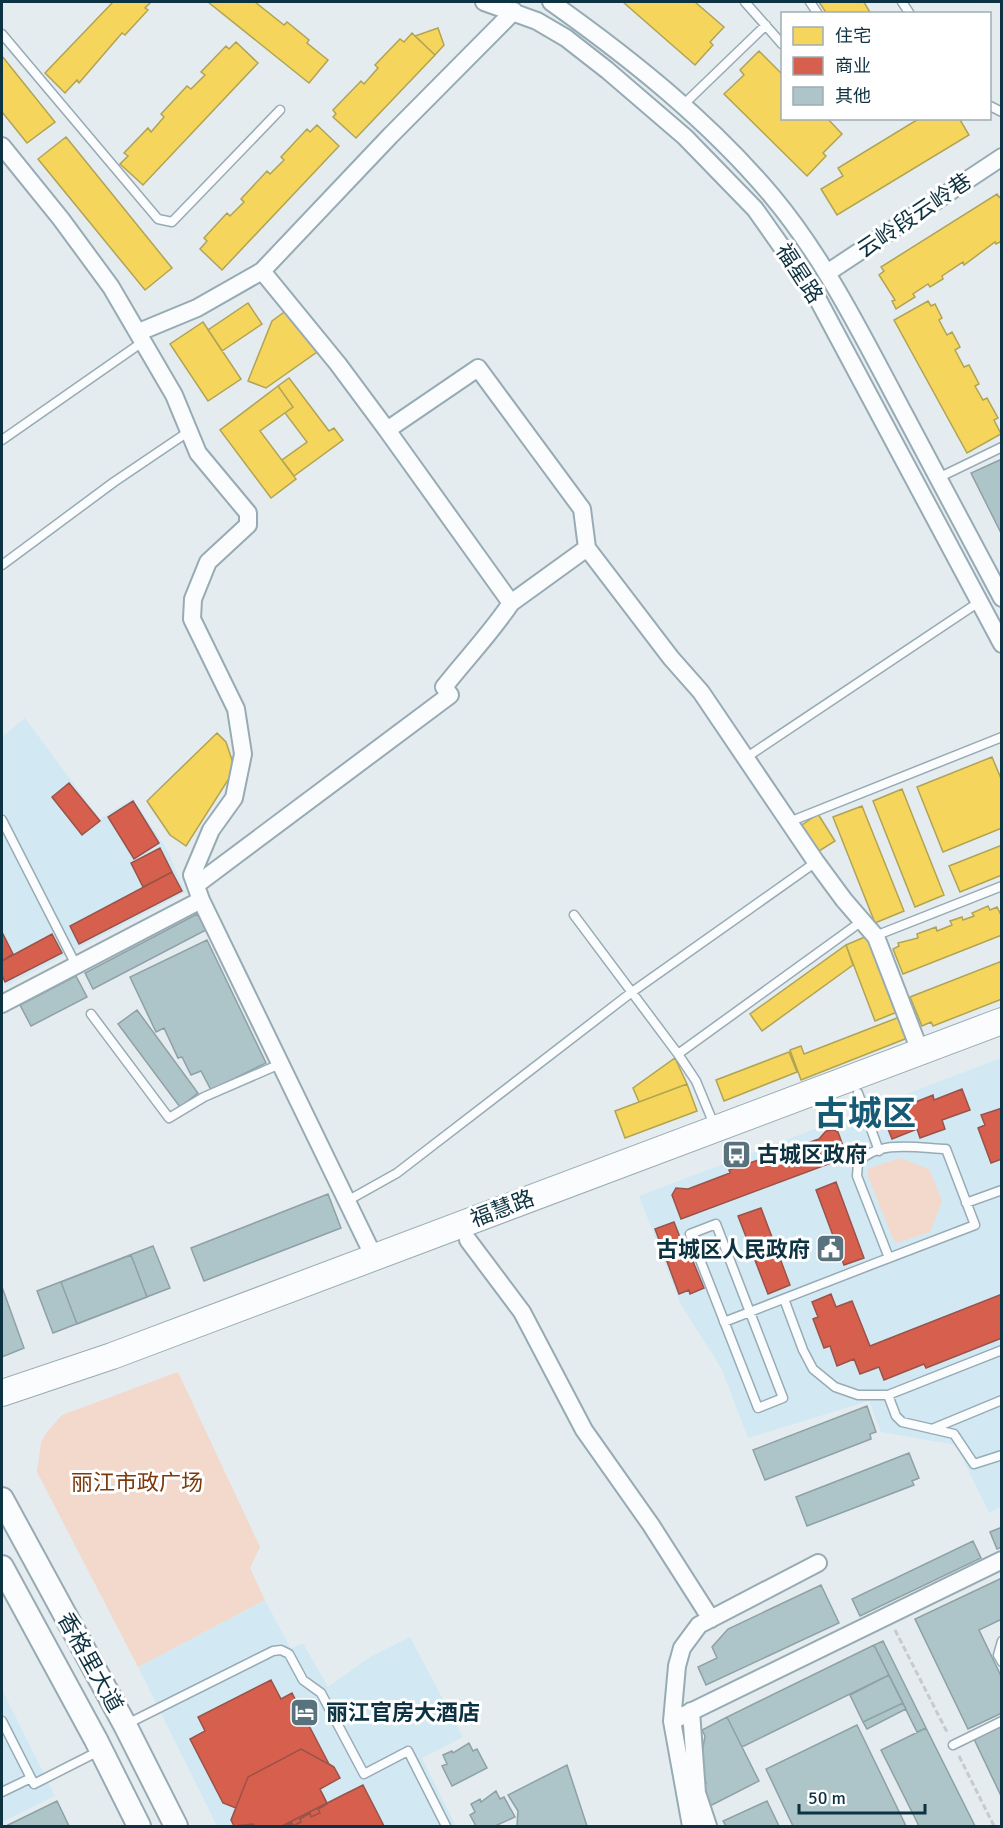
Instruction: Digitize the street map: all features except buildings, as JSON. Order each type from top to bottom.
[{"type":"main road","name":"福慧路","points":[[2,1393],[112,1356],[1002,1021]]},
{"type":"main road","name":"福慧路","points":[[2,1411],[118,1373],[1002,1039]]},
{"type":"main road","name":"香格里大道","points":[[2,1499],[125,1725],[176,1827]]},
{"type":"main road","name":"香格里大道","points":[[3,1574],[101,1750],[140,1827]]},
{"type":"street","name":"福星路","points":[[484,2],[514,11],[566,38],[632,90],[685,137],[761,217],[815,294],[1002,644]]},
{"type":"street","name":"福星路","points":[[551,2],[621,54],[682,106],[771,196],[827,273],[1002,598]]},
{"type":"street","points":[[141,337],[262,271],[390,136],[514,11]]},
{"type":"street","points":[[2,146],[86,253],[141,337],[174,395],[188,432],[206,466],[246,509],[248,525],[208,562],[193,599],[192,619],[236,709],[243,754],[234,798],[211,830],[192,875],[198,893],[374,1257]]},
{"type":"street","name":"云岭段云岭巷","points":[[827,273],[1002,157]]},
{"type":"street","points":[[262,271],[338,364],[511,603]]},
{"type":"street","points":[[387,430],[478,368],[582,509],[587,548],[671,658],[701,692],[816,862],[875,936],[920,1051]]},
{"type":"street","points":[[2,1001],[76,964],[198,893],[450,695],[444,687],[475,648],[492,632],[511,603],[587,548]]},
{"type":"street","points":[[468,1240],[522,1312],[584,1430],[651,1525],[711,1619]]},
{"type":"street","points":[[672,1721],[1002,1560]]},
{"type":"street","points":[[691,1827],[672,1721],[679,1656],[692,1632],[711,1619],[818,1563]]},
{"type":"street","points":[[691,1712],[697,1793],[708,1827]]},
{"type":"lane","points":[[745,2],[781,42]]},
{"type":"lane","points":[[682,106],[765,25]]},
{"type":"lane","points":[[2,34],[158,219],[166,222],[172,222],[280,110]]},
{"type":"lane","points":[[2,426],[5,437],[141,337]]},
{"type":"lane","points":[[2,565],[114,482],[188,432]]},
{"type":"lane","points":[[938,478],[1002,447]]},
{"type":"lane","points":[[747,757],[979,602]]},
{"type":"lane","points":[[789,822],[1002,737]]},
{"type":"lane","points":[[2,820],[76,964]]},
{"type":"lane","points":[[347,1202],[397,1173],[632,992],[816,862]]},
{"type":"lane","points":[[875,936],[1002,886]]},
{"type":"lane","points":[[574,915],[696,1081],[715,1128]]},
{"type":"lane","points":[[678,1054],[862,921]]},
{"type":"lane","points":[[91,1014],[169,1118],[204,1097],[280,1064]]},
{"type":"lane","points":[[858,1093],[879,1151]]},
{"type":"lane","points":[[724,1322],[975,1225],[946,1149],[892,1146],[861,1159],[856,1171],[889,1258]]},
{"type":"lane","points":[[966,1203],[1002,1190]]},
{"type":"lane","points":[[716,1224],[750,1312],[783,1398],[758,1408],[690,1234],[716,1224]]},
{"type":"lane","points":[[784,1299],[807,1360],[820,1377],[835,1387],[858,1395],[888,1395],[1002,1350]]},
{"type":"lane","points":[[888,1395],[896,1416],[902,1422],[957,1436],[974,1464],[1002,1455]]},
{"type":"lane","points":[[932,1429],[1002,1400]]},
{"type":"lane","points":[[1002,1641],[998,1655],[1002,1662]]},
{"type":"lane","points":[[125,1725],[273,1651],[281,1650],[289,1654],[303,1680],[321,1693],[363,1774],[408,1751],[446,1827]]},
{"type":"lane","points":[[2,1721],[34,1784],[101,1750]]},
{"type":"lane","points":[[953,1744],[1002,1721]]},
{"type":"lane","points":[[2,1792],[31,1778]]},
{"type":"path","points":[[888,1615],[994,1827]]},
{"type":"shaded area","points":[[25,718],[100,819],[133,798],[166,848],[186,892],[6,986],[2,978],[2,737]]},
{"type":"shaded area","name":"古城区人民政府","points":[[1001,1058],[1001,1507],[989,1513],[956,1445],[881,1432],[869,1401],[748,1438],[721,1368],[680,1303],[639,1196]]},
{"type":"shaded area","name":"丽江官房大酒店","points":[[265,1600],[291,1649],[303,1643],[328,1687],[370,1657],[410,1637],[463,1737],[422,1758],[456,1826],[217,1826],[138,1667]]},
{"type":"shaded area","points":[[2,1689],[55,1796],[2,1822]]},
{"type":"green space","points":[[900,1158],[929,1169],[942,1201],[930,1232],[897,1243],[893,1239],[867,1174],[869,1168]]},
{"type":"green space","name":"丽江市政广场","points":[[178,1372],[260,1547],[250,1568],[265,1600],[138,1667],[37,1472],[41,1442],[62,1415]]},
{"type":"place","name":"古城区政府","points":[[736,1154]]},
{"type":"place","name":"古城区人民政府","points":[[831,1249]]},
{"type":"place","name":"丽江官房大酒店","points":[[305,1712]]},
{"type":"district","name":"古城区","points":[[865,1113]]}]
